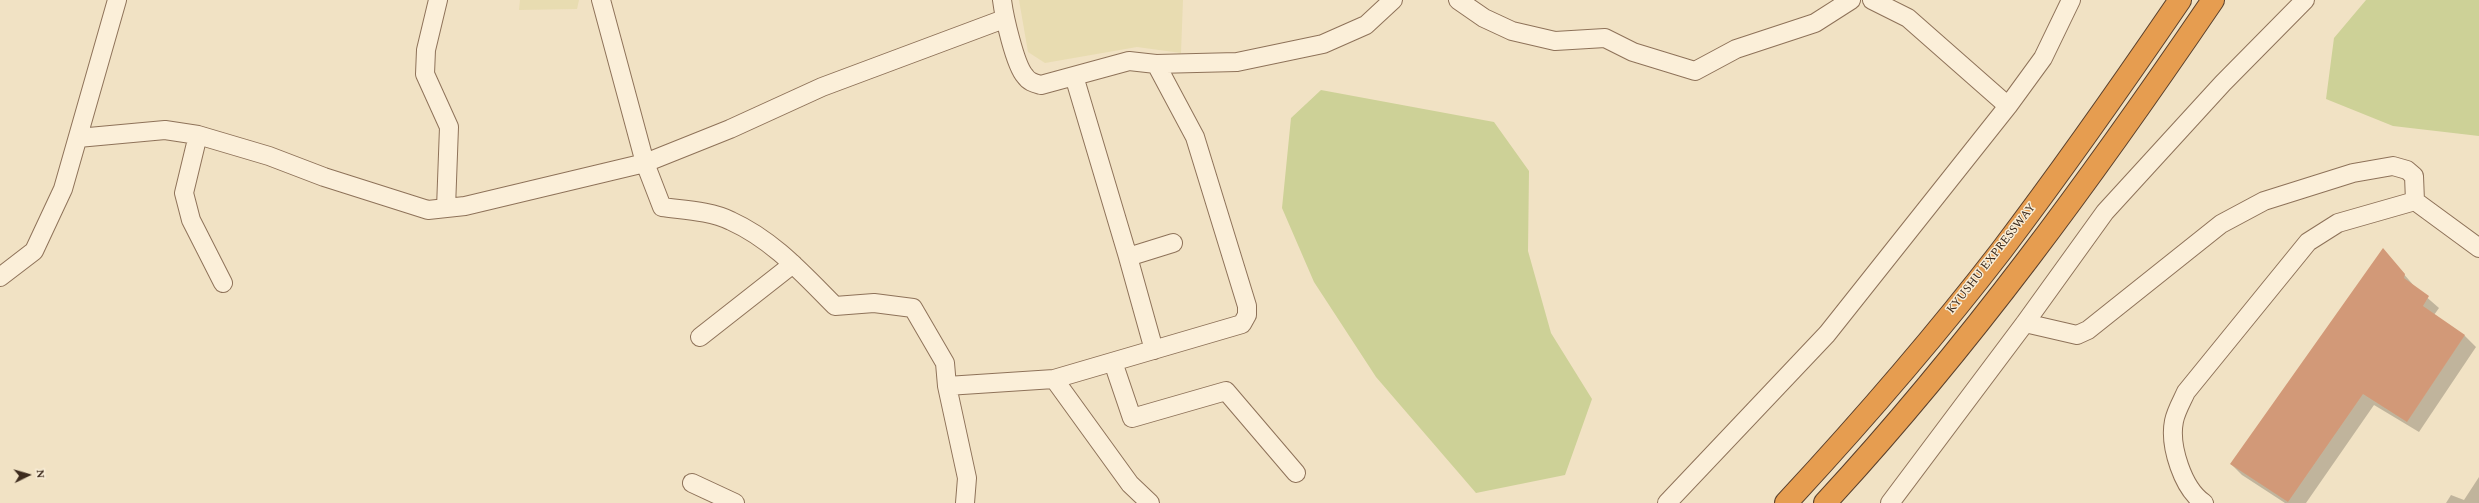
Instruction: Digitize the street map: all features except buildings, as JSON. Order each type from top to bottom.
[{"type":"highway","name":"KYUSHU EXPRESSWAY","points":[[1786,503],[1901,372],[2000,252],[2088,133],[2180,0]]},
{"type":"highway","points":[[1825,503],[1928,385],[2022,268],[2112,148],[2213,0]]},
{"type":"street","points":[[0,277],[34,251],[63,189],[117,0]]},
{"type":"street","points":[[438,0],[426,50],[425,74],[449,127],[446,208]]},
{"type":"street","points":[[601,0],[645,163],[662,207],[692,211],[730,220],[776,248],[835,306],[874,303],[913,308],[945,363],[948,386],[967,478],[965,503]]},
{"type":"street","points":[[1002,0],[1004,19],[1023,74],[1031,82],[1041,84],[1129,61],[1156,64],[1237,62],[1323,44],[1366,25],[1393,0]]},
{"type":"street","points":[[1458,0],[1484,18],[1512,31],[1555,41],[1605,38],[1633,52],[1695,71],[1736,49],[1815,23],[1851,0]]},
{"type":"street","points":[[1872,0],[1908,18],[2008,106]]},
{"type":"street","points":[[1667,503],[1827,334],[2008,106],[2044,58],[2072,0]]},
{"type":"street","points":[[1890,503],[2025,324],[2105,212],[2222,83],[2305,0]]},
{"type":"street","points":[[78,138],[165,130],[198,136],[270,156],[324,177],[428,210],[465,206],[645,163],[730,129],[829,85],[1004,19]]},
{"type":"street","points":[[948,386],[1054,380],[1242,324],[1247,311],[1195,137],[1156,64]]},
{"type":"street","points":[[1074,76],[1154,350]]},
{"type":"street","points":[[198,136],[184,193],[191,220],[224,282]]},
{"type":"street","points":[[2025,324],[2077,335],[2088,330],[2221,224],[2264,201],[2353,173],[2393,166],[2407,170],[2414,176],[2415,201]]},
{"type":"street","points":[[2415,201],[2479,248]]},
{"type":"street","points":[[2204,503],[2183,477],[2174,451],[2174,421],[2186,392],[2308,242],[2338,223],[2415,201]]},
{"type":"street","points":[[1128,257],[1173,243]]},
{"type":"street","points":[[700,337],[793,264]]},
{"type":"street","points":[[1113,362],[1132,418],[1226,391],[1296,473]]},
{"type":"street","points":[[1054,380],[1130,484],[1150,503]]},
{"type":"street","points":[[692,483],[735,503]]},
{"type":"shaded area","points":[[520,0],[579,0],[577,9],[519,10]]},
{"type":"shaded area","points":[[1019,0],[1183,0],[1181,53],[1137,47],[1045,63],[1028,52]]},
{"type":"green space","points":[[2366,0],[2479,0],[2479,136],[2393,126],[2326,99],[2334,38]]},
{"type":"green space","points":[[1321,90],[1494,122],[1529,171],[1528,251],[1551,333],[1592,399],[1565,475],[1476,493],[1376,377],[1314,282],[1282,208],[1291,118]]}]
